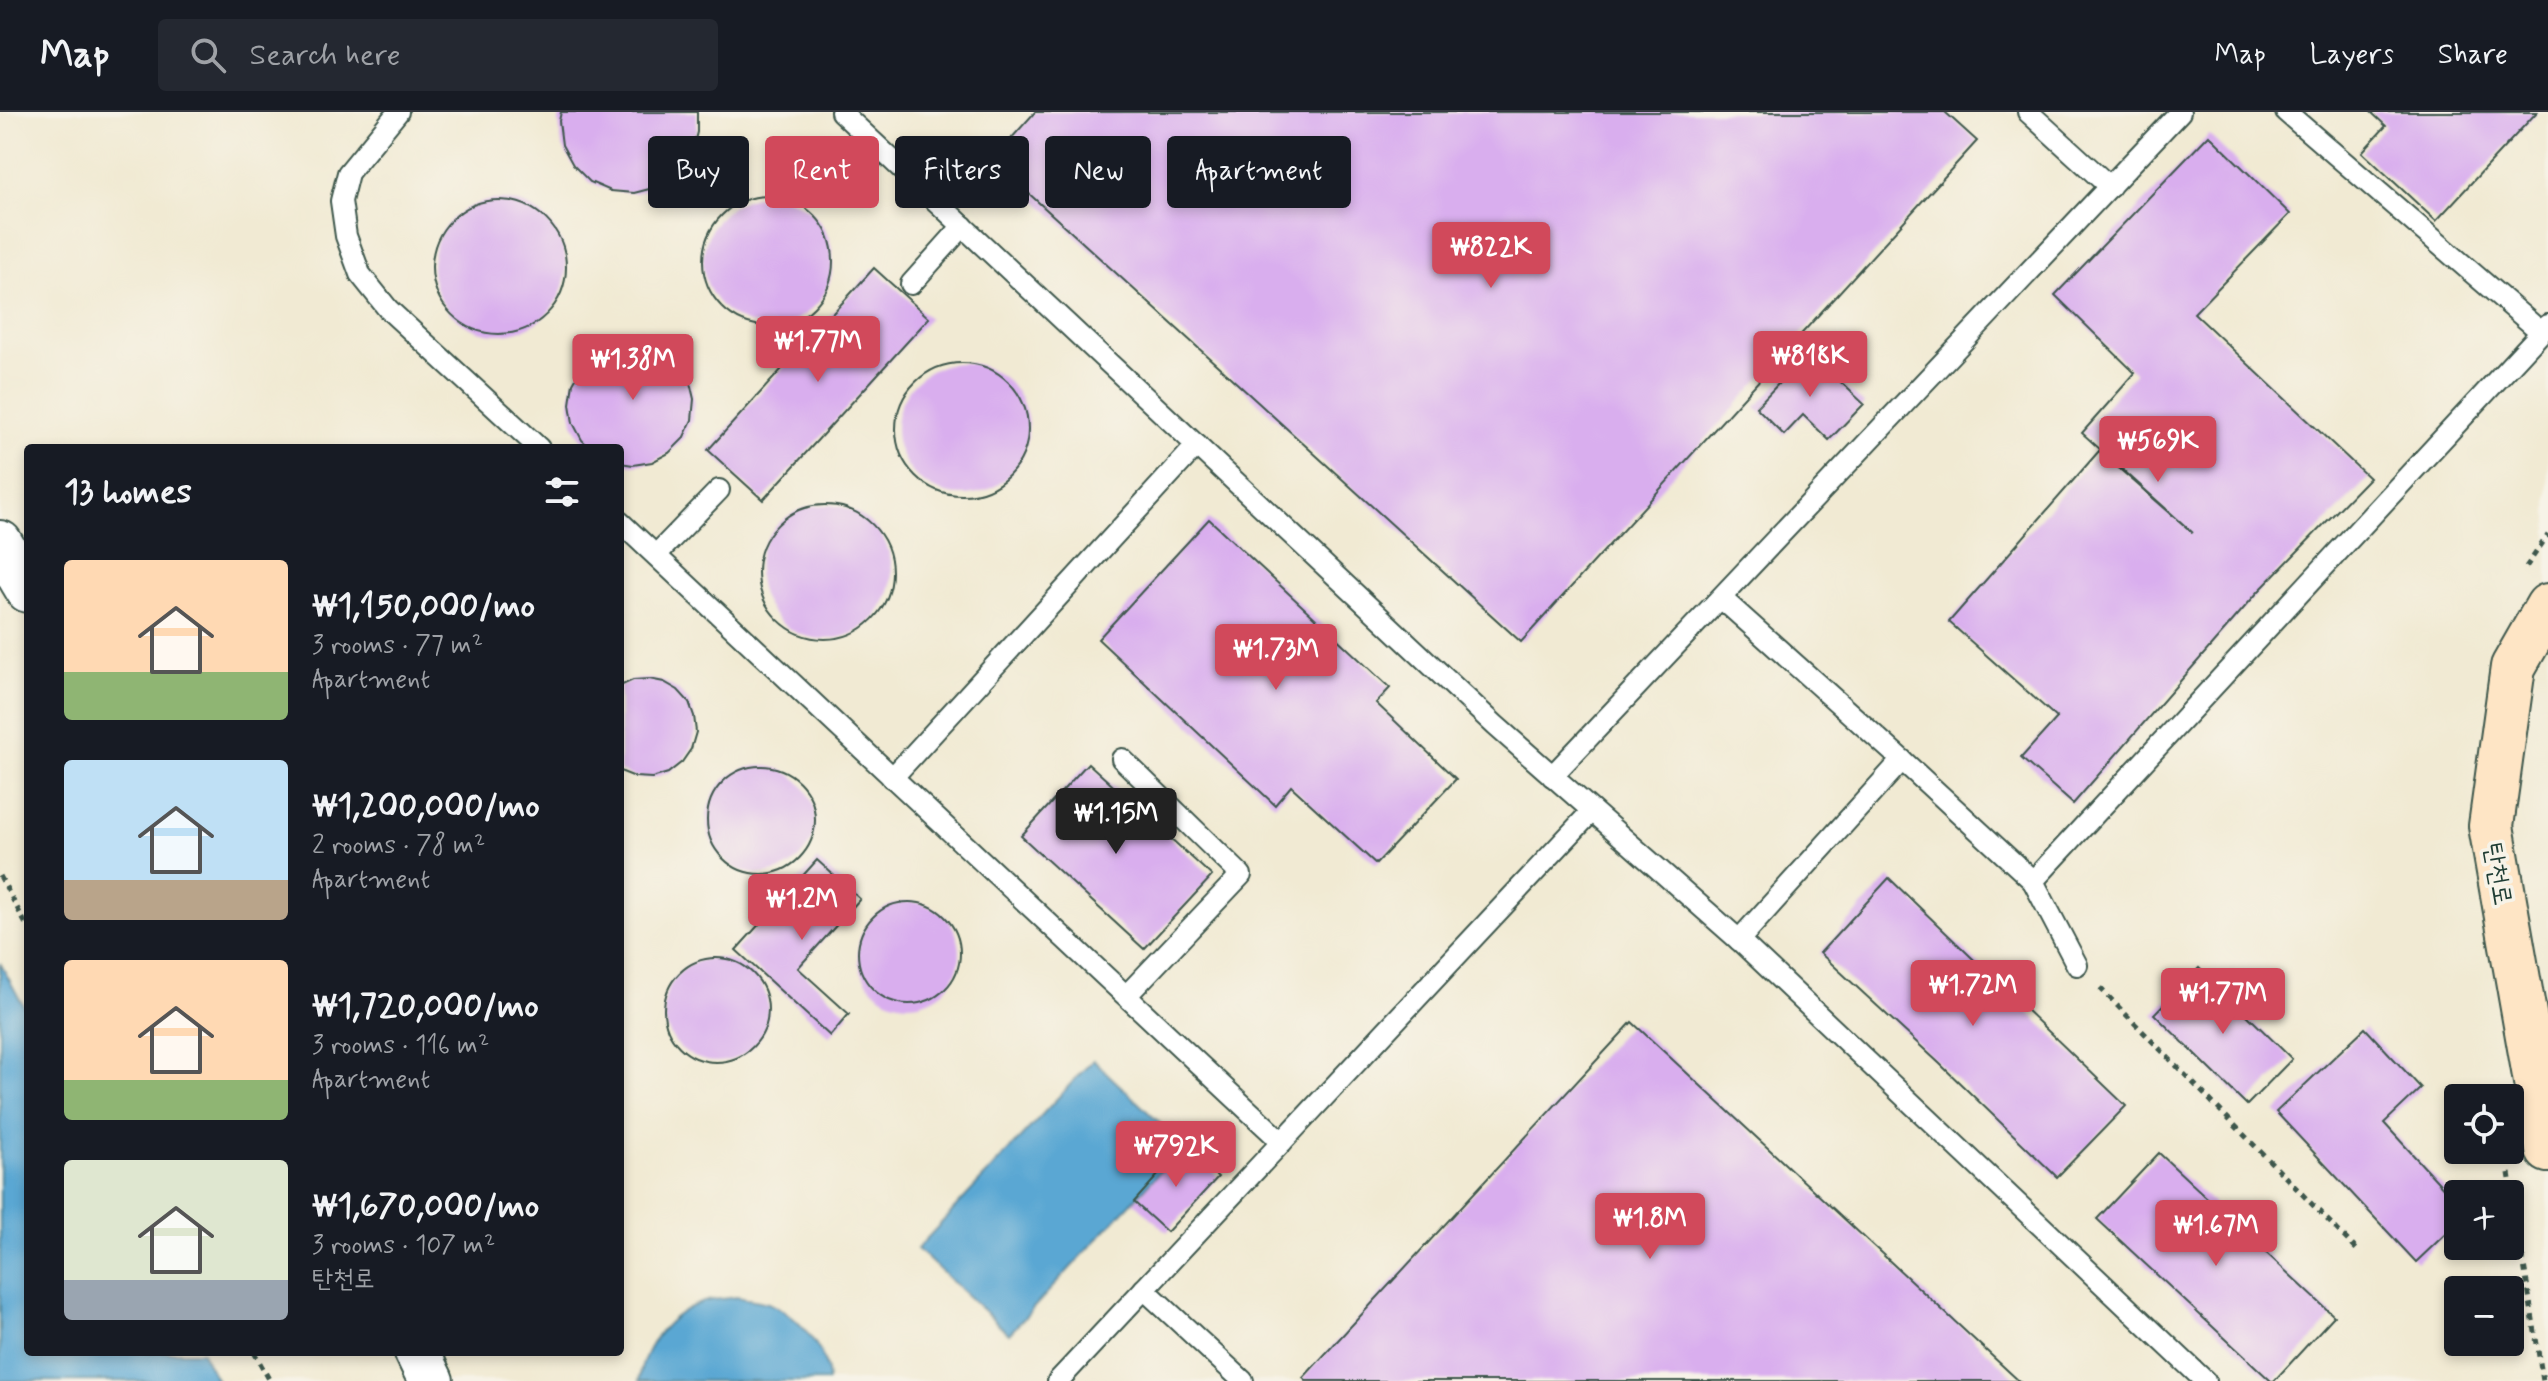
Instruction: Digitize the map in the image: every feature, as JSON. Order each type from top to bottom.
[{"type":"main road","name":"탄천로","points":[[2548,606],[2513,667],[2491,826],[2548,1150]]},
{"type":"street","points":[[0,543],[24,583]]},
{"type":"street","points":[[419,1356],[431,1381]]},
{"type":"lane","points":[[398,112],[348,173],[341,201],[346,236],[360,274],[388,309],[535,444]]},
{"type":"lane","points":[[841,112],[1552,776],[1739,940],[2205,1381]]},
{"type":"lane","points":[[2028,112],[2110,187]]},
{"type":"lane","points":[[1552,776],[2180,112]]},
{"type":"lane","points":[[2033,881],[2545,328],[2286,112]]},
{"type":"lane","points":[[911,284],[963,226]]},
{"type":"lane","points":[[892,778],[1197,445]]},
{"type":"lane","points":[[656,555],[719,490]]},
{"type":"lane","points":[[624,526],[1282,1142]]},
{"type":"lane","points":[[1721,598],[2033,881],[2077,965]]},
{"type":"lane","points":[[1122,759],[1241,875],[1127,995]]},
{"type":"lane","points":[[1739,940],[1902,760]]},
{"type":"lane","points":[[1058,1381],[1592,811]]},
{"type":"lane","points":[[1144,1289],[1243,1381]]},
{"type":"path","points":[[0,876],[24,921]]},
{"type":"path","points":[[2077,965],[2357,1250]]},
{"type":"path","points":[[2508,1165],[2543,1381]]},
{"type":"path","points":[[256,1356],[270,1381]]},
{"type":"water","points":[[0,963],[24,1007],[24,1356],[204,1356],[217,1381],[0,1381]]},
{"type":"water","points":[[1093,1060],[1184,1146],[1009,1334],[917,1249]]},
{"type":"water","points":[[736,1297],[768,1303],[799,1324],[816,1345],[828,1381],[639,1381],[652,1343],[670,1322],[704,1302]]},
{"type":"building","points":[[561,112],[697,112],[697,132],[696,136],[648,136],[648,189],[634,193],[611,191],[590,182],[573,165],[562,145]]},
{"type":"building","points":[[1035,112],[1945,112],[1977,141],[1521,642],[1029,194],[1029,136],[1014,136]]},
{"type":"building","points":[[2371,112],[2537,112],[2436,221],[2362,152],[2386,126]]},
{"type":"building","points":[[2209,135],[2290,214],[2194,313],[2369,478],[2258,592],[2073,804],[2021,758],[2057,718],[1949,622],[2099,451],[2193,533],[2082,433],[2135,373],[2055,295]]},
{"type":"building","points":[[765,196],[765,208],[805,208],[822,225],[832,248],[832,274],[822,297],[804,315],[781,325],[755,325],[732,315],[714,297],[704,274],[704,248],[714,225],[731,208],[749,208],[749,199],[755,197]]},
{"type":"building","points":[[499,200],[525,205],[546,220],[561,241],[566,267],[561,293],[546,314],[525,329],[499,334],[473,329],[452,314],[437,293],[432,267],[437,241],[452,220],[473,205]]},
{"type":"building","points":[[874,268],[929,318],[763,500],[708,450]]},
{"type":"building","points":[[640,341],[660,347],[678,360],[689,378],[694,399],[692,420],[683,439],[669,453],[652,462],[624,464],[624,444],[586,444],[573,423],[570,404],[573,383],[584,364],[600,350],[619,342]]},
{"type":"building","points":[[1809,352],[1864,404],[1829,440],[1803,415],[1784,435],[1756,407]]},
{"type":"building","points":[[962,363],[987,368],[1009,382],[1023,404],[1028,429],[1023,454],[1009,476],[987,490],[962,495],[937,490],[915,476],[901,454],[896,429],[901,404],[915,382],[937,368]]},
{"type":"building","points":[[825,505],[851,510],[872,525],[887,546],[892,572],[887,598],[872,619],[851,634],[825,639],[799,634],[778,619],[763,598],[758,572],[763,546],[778,525],[799,510]]},
{"type":"building","points":[[1209,519],[1390,688],[1376,703],[1456,779],[1376,864],[1291,786],[1275,805],[1098,639]]},
{"type":"building","points":[[633,680],[664,682],[678,690],[689,702],[694,716],[696,732],[691,749],[682,762],[668,773],[652,778],[624,773],[624,684]]},
{"type":"building","points":[[1088,763],[1212,876],[1144,949],[1021,836]]},
{"type":"building","points":[[761,766],[782,770],[799,782],[811,799],[815,820],[811,841],[799,858],[782,870],[761,874],[740,870],[723,858],[711,841],[707,820],[711,799],[723,782],[740,770]]},
{"type":"building","points":[[817,860],[860,899],[798,968],[849,1014],[830,1036],[736,950]]},
{"type":"building","points":[[1889,878],[2126,1106],[2057,1177],[1820,953]]},
{"type":"building","points":[[909,902],[929,906],[945,917],[956,933],[960,953],[956,973],[945,989],[929,1000],[909,1004],[889,1000],[873,989],[862,973],[858,953],[862,933],[873,917],[889,906]]},
{"type":"building","points":[[716,958],[736,962],[753,973],[764,990],[768,1010],[764,1030],[753,1047],[736,1058],[716,1062],[696,1058],[679,1047],[668,1030],[664,1010],[668,990],[679,973],[696,962]]},
{"type":"building","points":[[2199,968],[2292,1059],[2247,1105],[2154,1014]]},
{"type":"building","points":[[1632,1022],[2019,1381],[1306,1381],[1303,1378]]},
{"type":"building","points":[[2365,1028],[2421,1088],[2384,1123],[2444,1189],[2444,1235],[2416,1262],[2276,1112]]},
{"type":"building","points":[[1184,1146],[1218,1177],[1167,1232],[1134,1202]]},
{"type":"building","points":[[2159,1153],[2334,1316],[2274,1381],[2097,1219]]}]
